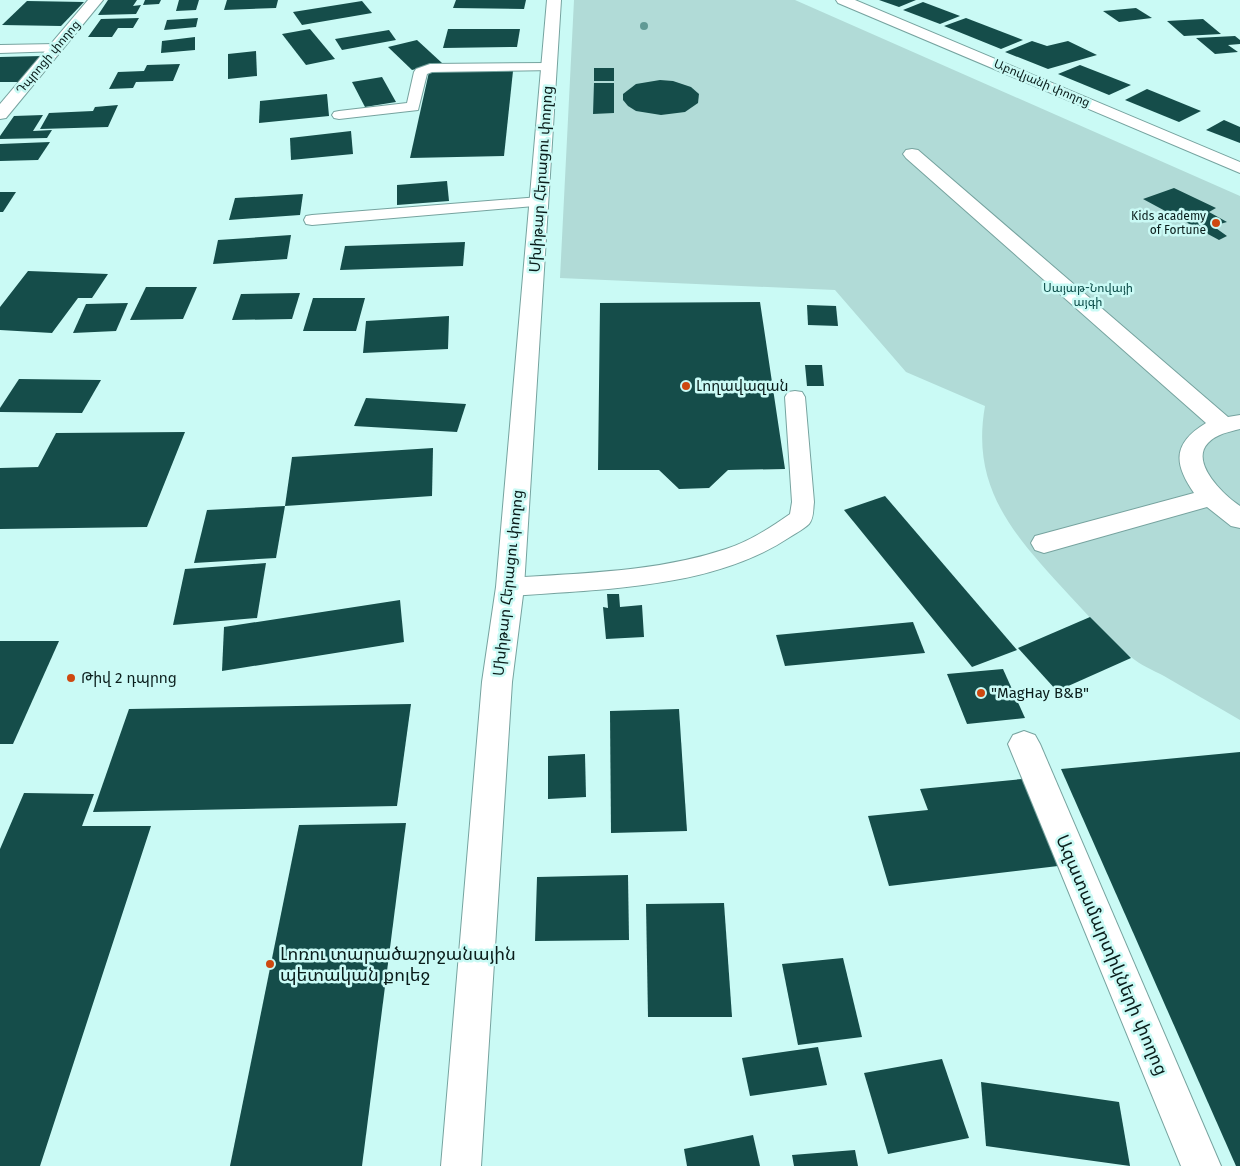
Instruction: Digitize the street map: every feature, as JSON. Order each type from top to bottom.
[{"type":"street","name":"Դպրոցի փողոց","points":[[0,114],[96,0]]},
{"type":"street","name":"Մխիթար Հերացու փողոց","points":[[461,1166],[497,682],[510,588],[554,0]]},
{"type":"street","name":"Աբովյանի փողոց","points":[[843,0],[1240,168]]},
{"type":"street","points":[[912,154],[1231,423]]},
{"type":"street","points":[[1231,423],[1207,430],[1196,440],[1191,454],[1192,469],[1200,485],[1211,497],[1240,518]]},
{"type":"street","points":[[1044,543],[1211,497]]},
{"type":"street","name":"Ազատամարտիկների փողոց","points":[[1024,744],[1201,1166]]},
{"type":"lane","points":[[0,49],[56,48]]},
{"type":"lane","points":[[339,115],[413,107],[421,72],[430,68],[549,67]]},
{"type":"lane","points":[[312,220],[540,202]]},
{"type":"lane","points":[[510,588],[645,575],[710,564],[757,546],[782,533],[800,518],[803,502],[795,397]]},
{"type":"green space","name":"Սայաթ-Նովայի այգի","points":[[574,0],[795,0],[1240,196],[1240,720],[1138,662],[1099,627],[1031,553],[1001,510],[991,487],[984,463],[982,436],[985,406],[906,372],[835,290],[560,278]]},
{"type":"building","points":[[108,0],[137,0],[133,6],[141,5],[136,14],[98,15]]},
{"type":"building","points":[[145,0],[161,0],[159,4],[143,5]]},
{"type":"building","points":[[179,0],[199,0],[196,10],[176,11]]},
{"type":"building","points":[[227,0],[278,0],[276,8],[224,10]]},
{"type":"building","points":[[456,0],[526,0],[524,9],[453,8]]},
{"type":"building","points":[[879,0],[916,0],[899,7]]},
{"type":"building","points":[[27,1],[84,2],[61,26],[2,25]]},
{"type":"building","points":[[362,1],[372,13],[302,25],[293,12]]},
{"type":"building","points":[[923,2],[960,16],[940,24],[903,10]]},
{"type":"building","points":[[1136,8],[1152,18],[1119,22],[1103,11]]},
{"type":"building","points":[[139,18],[133,28],[118,28],[112,37],[88,37],[101,19]]},
{"type":"building","points":[[198,18],[196,27],[164,30],[167,20]]},
{"type":"building","points":[[966,18],[1023,40],[1001,49],[944,26]]},
{"type":"building","points":[[1203,19],[1221,34],[1184,36],[1167,21]]},
{"type":"building","points":[[310,29],[335,59],[306,65],[282,34]]},
{"type":"building","points":[[448,29],[520,29],[517,47],[443,48]]},
{"type":"building","points":[[389,30],[396,40],[342,50],[335,39]]},
{"type":"building","points":[[1235,36],[1240,40],[1240,44],[1228,45],[1238,52],[1215,54],[1196,38]]},
{"type":"building","points":[[195,37],[195,50],[161,53],[162,41]]},
{"type":"building","points":[[417,40],[442,63],[412,70],[388,47]]},
{"type":"building","points":[[1032,41],[1047,46],[1068,41],[1097,55],[1048,69],[1005,52]]},
{"type":"building","points":[[256,51],[257,76],[228,79],[228,54]]},
{"type":"building","points":[[42,56],[21,82],[0,82],[0,57]]},
{"type":"building","points":[[180,64],[173,81],[136,82],[133,88],[109,89],[118,72],[144,71],[147,65]]},
{"type":"building","points":[[1080,65],[1131,85],[1109,95],[1058,74]]},
{"type":"building","points":[[594,68],[614,68],[614,81],[594,81]]},
{"type":"building","points":[[513,71],[504,156],[410,158],[429,72]]},
{"type":"building","points":[[382,77],[396,102],[365,107],[352,82]]},
{"type":"building","points":[[660,80],[673,81],[691,87],[699,94],[698,103],[685,112],[661,115],[636,111],[623,100],[623,94],[636,84]]},
{"type":"building","points":[[594,83],[614,83],[614,113],[593,114]]},
{"type":"building","points":[[1147,89],[1201,111],[1179,122],[1125,100]]},
{"type":"building","points":[[327,94],[329,116],[259,123],[260,101]]},
{"type":"building","points":[[118,105],[108,127],[40,129],[49,113],[93,111],[95,107]]},
{"type":"building","points":[[43,115],[33,131],[52,130],[47,138],[0,139],[0,136],[14,116]]},
{"type":"building","points":[[1224,120],[1240,127],[1240,143],[1206,130]]},
{"type":"building","points":[[351,131],[353,154],[291,160],[290,138]]},
{"type":"building","points":[[50,142],[38,160],[0,161],[0,144]]},
{"type":"building","points":[[447,181],[449,201],[397,205],[397,185]]},
{"type":"building","points":[[1174,188],[1216,208],[1209,212],[1227,222],[1213,226],[1227,236],[1219,240],[1143,199]]},
{"type":"building","points":[[0,192],[16,192],[3,212],[0,212]]},
{"type":"building","points":[[303,194],[300,215],[229,220],[235,198]]},
{"type":"building","points":[[291,235],[287,259],[213,264],[218,240]]},
{"type":"building","points":[[465,242],[463,266],[340,270],[345,246]]},
{"type":"building","points":[[28,271],[108,274],[92,298],[78,298],[52,333],[0,330],[0,307]]},
{"type":"building","points":[[146,287],[197,287],[183,319],[130,320]]},
{"type":"building","points":[[300,293],[292,319],[232,320],[241,294]]},
{"type":"building","points":[[313,298],[365,298],[356,331],[303,331]]},
{"type":"building","name":"Լողավազան","points":[[760,302],[785,469],[728,470],[709,488],[679,489],[659,470],[598,470],[600,303]]},
{"type":"building","points":[[128,303],[116,331],[73,333],[86,304]]},
{"type":"building","points":[[807,305],[836,306],[838,326],[808,325]]},
{"type":"building","points":[[449,316],[448,349],[363,353],[366,321]]},
{"type":"building","points":[[805,365],[822,365],[824,386],[807,386]]},
{"type":"building","points":[[19,379],[101,380],[82,413],[0,412],[0,408]]},
{"type":"building","points":[[366,398],[466,404],[457,432],[354,426]]},
{"type":"building","points":[[185,432],[147,527],[0,529],[0,468],[38,467],[56,433]]},
{"type":"building","points":[[433,448],[432,496],[285,506],[292,457]]},
{"type":"building","points":[[885,496],[1017,650],[972,667],[844,510]]},
{"type":"building","points":[[285,506],[276,558],[194,563],[207,510]]},
{"type":"building","points":[[266,563],[257,618],[173,625],[185,569]]},
{"type":"building","points":[[607,594],[619,594],[620,607],[642,605],[644,637],[606,639],[603,607],[608,608]]},
{"type":"building","points":[[400,600],[404,642],[222,671],[224,627]]},
{"type":"building","points":[[1090,617],[1131,658],[1057,691],[1018,648]]},
{"type":"building","points":[[913,622],[925,653],[785,666],[776,635]]},
{"type":"building","points":[[0,641],[59,641],[13,744],[0,744]]},
{"type":"building","points":[[1003,669],[1025,718],[967,724],[947,674]]},
{"type":"building","points":[[411,704],[397,806],[93,812],[129,709]]},
{"type":"building","points":[[679,709],[687,831],[611,833],[610,711]]},
{"type":"building","points":[[1240,752],[1240,1166],[1236,1166],[1061,769]]},
{"type":"building","points":[[585,754],[586,797],[548,799],[548,756]]},
{"type":"building","points":[[1022,779],[1058,866],[889,886],[868,816],[928,810],[920,789]]},
{"type":"building","points":[[24,793],[94,794],[82,826],[151,826],[40,1166],[0,1166],[0,849]]},
{"type":"building","points":[[406,823],[362,1166],[230,1166],[299,825]]},
{"type":"building","points":[[628,875],[629,940],[535,941],[537,877]]},
{"type":"building","points":[[724,903],[732,1017],[648,1017],[646,904]]},
{"type":"building","points":[[843,958],[862,1037],[798,1045],[782,964]]},
{"type":"building","points":[[818,1047],[827,1085],[750,1096],[742,1058]]},
{"type":"building","points":[[942,1059],[969,1138],[888,1154],[864,1073]]},
{"type":"building","points":[[981,1082],[1119,1102],[1130,1166],[986,1146]]},
{"type":"building","points":[[753,1135],[760,1166],[687,1166],[684,1149]]},
{"type":"building","points":[[855,1150],[858,1166],[794,1166],[792,1155]]},
{"type":"place","name":"Kids academy of Fortune","points":[[1216,223]]},
{"type":"place","name":"Լողավազան","points":[[686,386]]},
{"type":"place","name":"Թիվ 2 դպրոց","points":[[71,678]]},
{"type":"place","name":"\"MagHay B&B\"","points":[[981,693]]},
{"type":"place","name":"Լոռու տարածաշրջանային պետական քոլեջ","points":[[270,964]]}]
